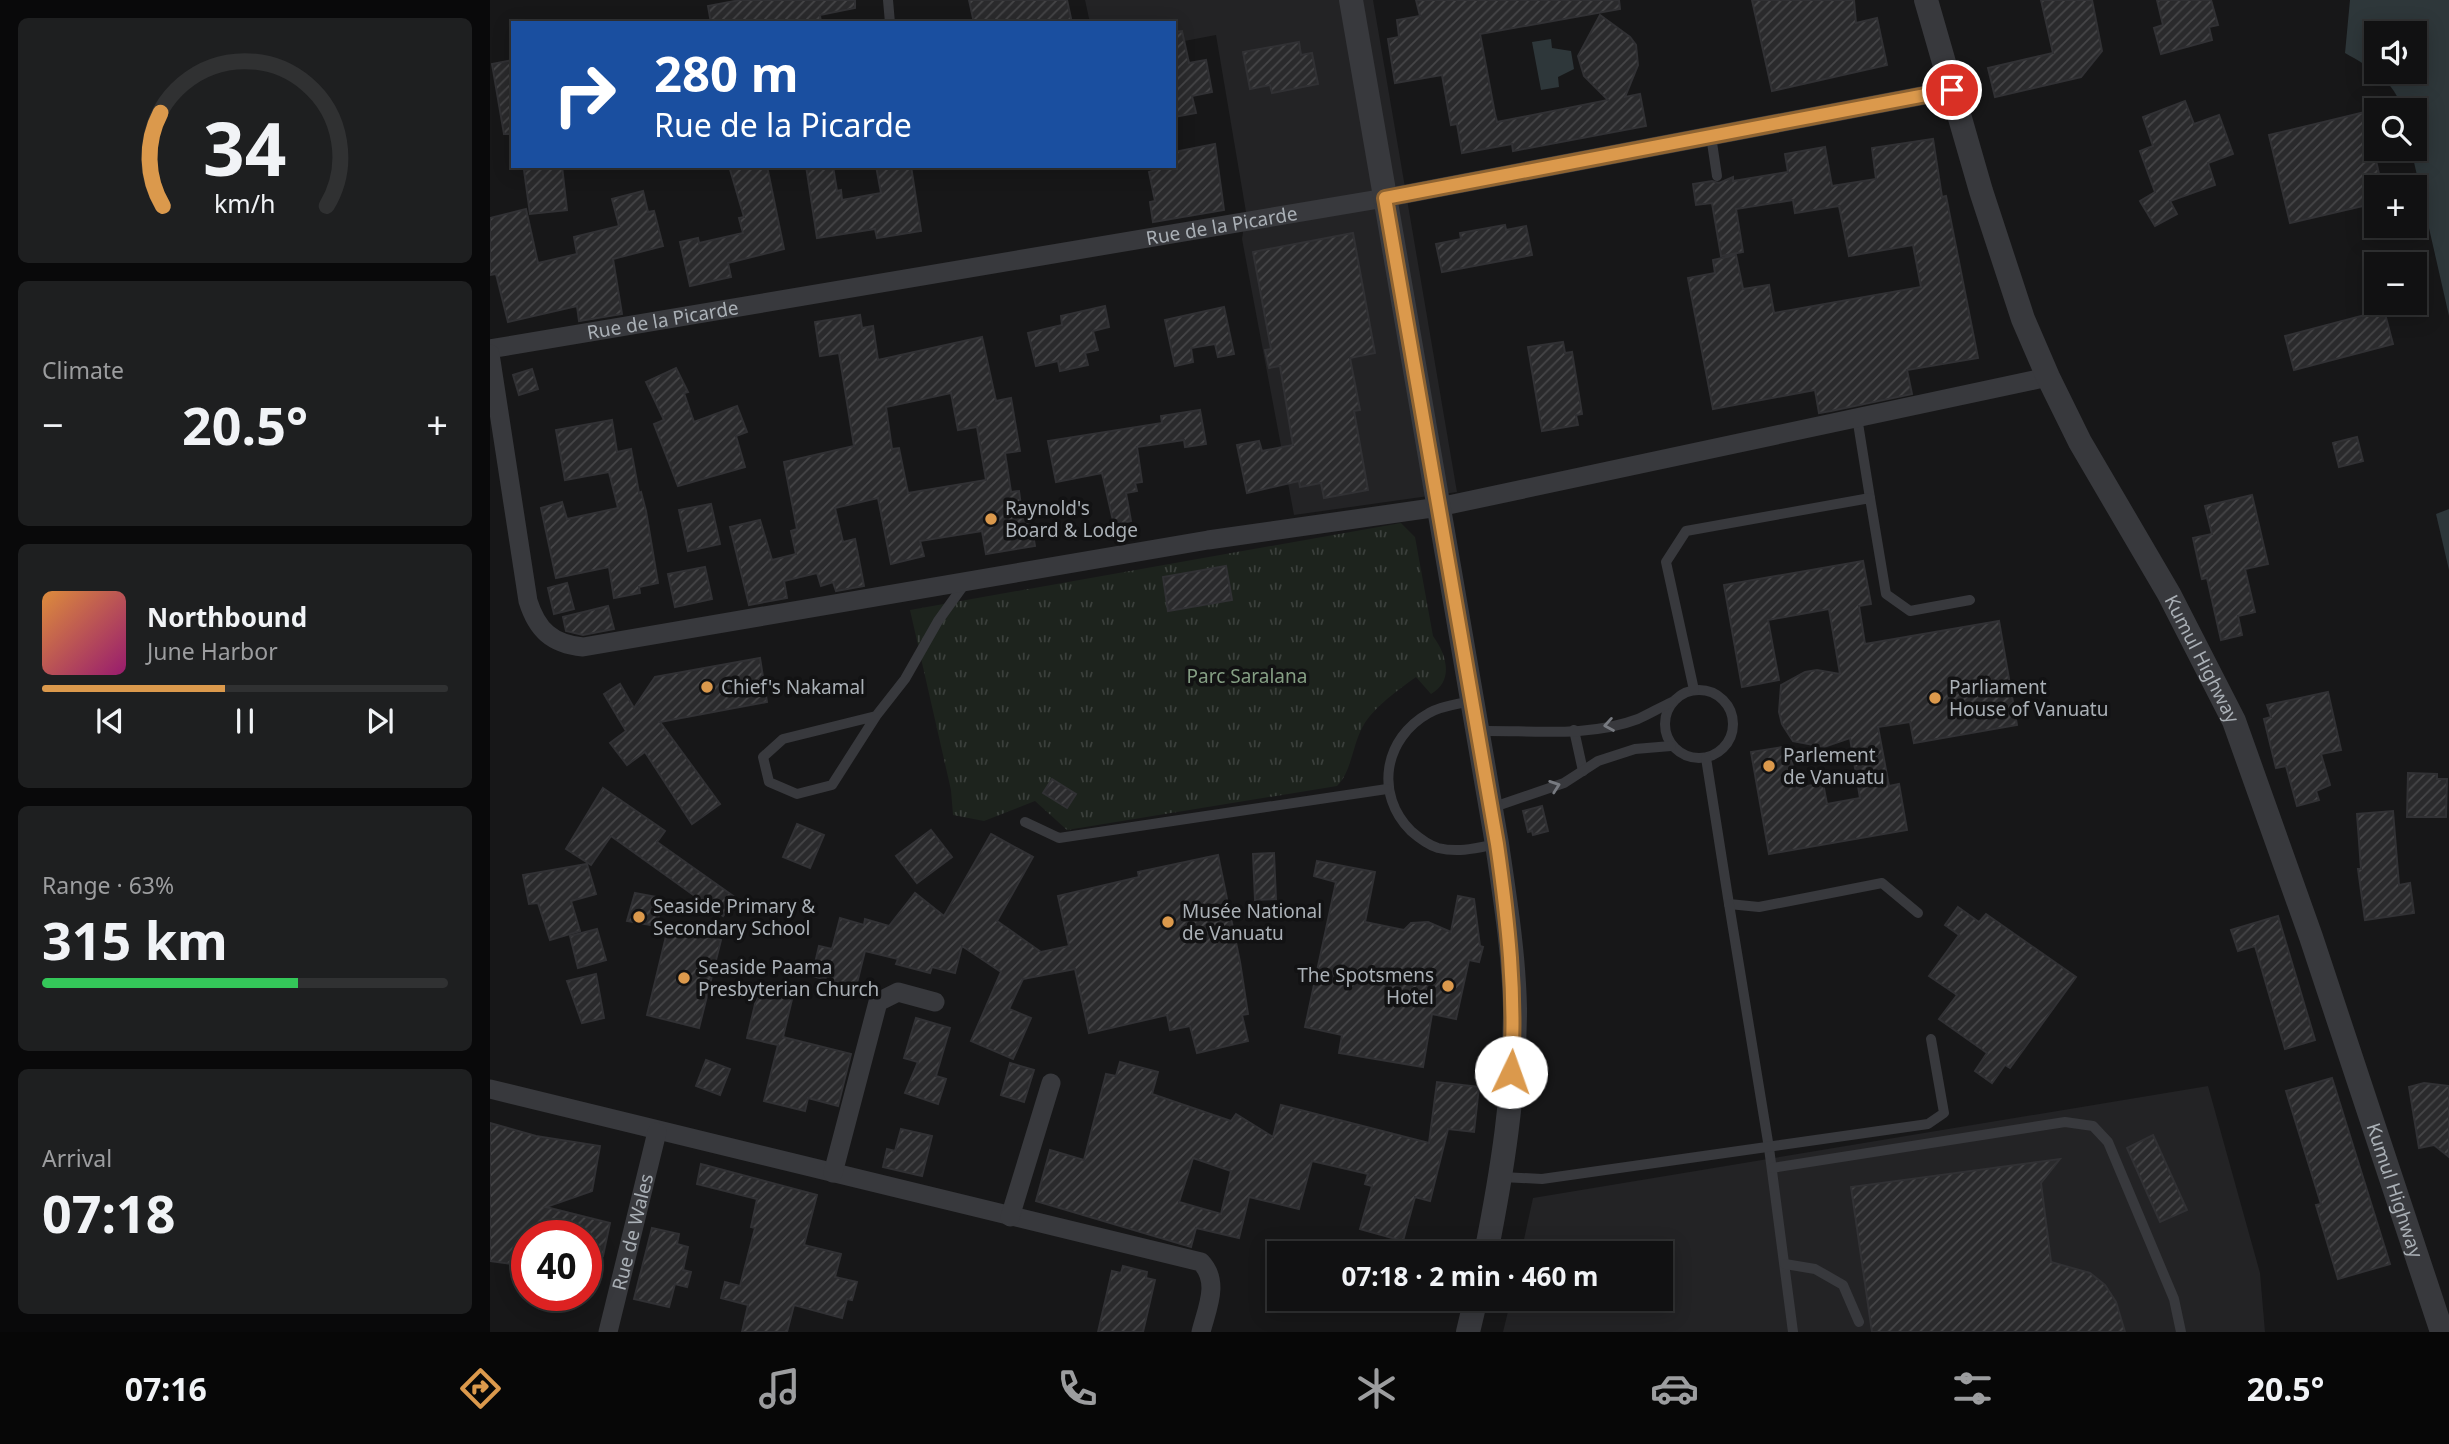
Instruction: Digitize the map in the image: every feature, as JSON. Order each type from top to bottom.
[{"type":"street","points":[[1351,0],[1491,808],[1511,944],[1515,1010],[1502,1177],[1489,1241]]},
{"type":"street","name":"Kumul Highway","points":[[1926,0],[2012,287],[2048,377],[2080,442],[2169,594],[2234,721],[2311,937],[2442,1332]]},
{"type":"street","name":"Rue de la Picarde","points":[[490,352],[1385,198],[1952,90]]},
{"type":"street","points":[[490,352],[528,601],[541,629],[563,645],[583,647],[1208,540],[1439,507],[2048,377]]},
{"type":"street","points":[[833,1173],[878,1002],[898,992],[935,1002]]},
{"type":"street","points":[[1010,1217],[1051,1083]]},
{"type":"street","points":[[490,1089],[657,1132],[1202,1262],[1210,1271],[1212,1286],[1201,1332]]},
{"type":"street","name":"Rue de Wales","points":[[608,1332],[657,1132]]},
{"type":"street","points":[[1468,1332],[1473,1311]]},
{"type":"lane","points":[[888,0],[890,21]]},
{"type":"lane","points":[[1711,136],[1717,176]]},
{"type":"lane","points":[[1857,418],[1886,594],[1910,611],[1970,600]]},
{"type":"lane","points":[[1694,690],[1667,562],[1686,531],[1870,498]]},
{"type":"lane","points":[[876,716],[783,739],[763,757],[769,782],[797,794],[832,785],[876,716],[905,679],[938,621],[966,581]]},
{"type":"lane","points":[[1476,731],[1574,730],[1637,719],[1672,701],[1694,690],[1716,694],[1731,711],[1731,738],[1721,751],[1706,758],[1688,758],[1671,746],[1665,735],[1665,717],[1672,701]]},
{"type":"lane","points":[[1471,701],[1430,711],[1405,731],[1390,764],[1387,789],[1399,819],[1419,838],[1436,848],[1463,851],[1497,844]]},
{"type":"lane","points":[[1574,730],[1583,771]]},
{"type":"lane","points":[[1491,808],[1564,783],[1598,761],[1635,749],[1671,746]]},
{"type":"lane","points":[[1706,758],[1769,1148],[1793,1332]]},
{"type":"lane","points":[[1025,822],[1059,838],[1387,789]]},
{"type":"lane","points":[[1730,904],[1759,907],[1882,883],[1919,913]]},
{"type":"lane","points":[[1502,1177],[1542,1180],[1928,1124],[1944,1113],[1931,1039]]},
{"type":"lane","points":[[1772,1168],[2065,1122],[2093,1126],[2108,1142],[2174,1299],[2181,1332]]},
{"type":"lane","points":[[1785,1264],[1815,1269],[1843,1285],[1859,1322]]},
{"type":"shaded area","points":[[1085,0],[1373,0],[1457,492],[1294,515],[1242,239],[1246,212],[1216,35],[1176,43],[1176,21],[1090,21]]},
{"type":"shaded area","points":[[2350,0],[2449,0],[2449,316],[2427,219],[2427,175],[2417,175],[2414,161],[2427,161],[2427,98],[2398,98],[2389,84],[2427,84],[2427,21],[2364,21],[2364,65],[2345,53]]},
{"type":"shaded area","points":[[1551,39],[1552,48],[1571,51],[1574,69],[1558,77],[1559,87],[1541,90],[1532,42]]},
{"type":"shaded area","points":[[2449,509],[2449,570],[2436,514]]},
{"type":"shaded area","points":[[2208,1086],[2260,1273],[2265,1332],[1503,1332],[1508,1311],[1673,1311],[1673,1241],[1524,1241],[1533,1198]]},
{"type":"green space","name":"Parc Saralana","points":[[1401,523],[1415,537],[1433,636],[1445,659],[1445,675],[1438,689],[1431,694],[1416,677],[1373,712],[1363,726],[1346,773],[1337,786],[1067,830],[1035,801],[984,821],[953,815],[951,790],[910,610]]},
{"type":"building","points":[[740,0],[855,0],[855,8],[820,15],[821,21],[711,21],[708,6]]},
{"type":"building","points":[[969,0],[1067,0],[1072,21],[974,21]]},
{"type":"building","points":[[1416,0],[1619,0],[1620,9],[1480,34],[1495,114],[1497,122],[1608,100],[1584,76],[1578,56],[1600,15],[1630,37],[1636,45],[1638,65],[1625,97],[1640,94],[1646,126],[1513,151],[1512,144],[1462,153],[1457,124],[1451,125],[1442,75],[1395,83],[1388,39],[1399,37],[1397,20],[1420,16]]},
{"type":"building","points":[[1752,0],[1854,0],[1856,23],[1877,18],[1887,65],[1772,91]]},
{"type":"building","points":[[2041,0],[2092,0],[2102,51],[2081,77],[1995,97],[1988,68],[2053,53]]},
{"type":"building","points":[[2157,0],[2211,0],[2218,25],[2209,27],[2212,40],[2161,54],[2154,28],[2163,25]]},
{"type":"building","points":[[1182,31],[1189,63],[1206,60],[1212,92],[1192,96],[1196,113],[1176,117],[1176,32]]},
{"type":"building","points":[[1299,42],[1301,55],[1312,53],[1318,84],[1272,93],[1270,85],[1250,89],[1243,52]]},
{"type":"building","points":[[511,60],[511,134],[504,134],[492,64]]},
{"type":"building","points":[[2185,101],[2194,124],[2219,115],[2233,154],[2208,163],[2215,185],[2170,201],[2177,214],[2155,226],[2140,201],[2155,192],[2140,151],[2153,146],[2143,117]]},
{"type":"building","points":[[2364,112],[2364,161],[2376,161],[2379,175],[2364,175],[2364,206],[2290,223],[2269,135]]},
{"type":"building","points":[[1933,139],[1942,197],[1946,196],[1978,358],[1907,370],[1912,394],[1831,411],[1819,413],[1815,390],[1713,409],[1688,278],[1715,273],[1713,260],[1736,255],[1743,289],[1769,285],[1774,313],[1921,287],[1913,245],[1849,256],[1839,206],[1795,213],[1793,200],[1736,209],[1743,252],[1721,256],[1712,203],[1696,205],[1693,184],[1712,181],[1719,183],[1733,177],[1733,181],[1788,172],[1785,154],[1825,147],[1832,186],[1876,179],[1872,148]]},
{"type":"building","points":[[1215,144],[1224,210],[1153,222],[1150,202],[1155,201],[1149,172],[1156,168],[1176,168],[1176,152]]},
{"type":"building","points":[[562,168],[567,210],[530,214],[524,170]]},
{"type":"building","points":[[730,168],[767,168],[784,249],[728,263],[731,277],[690,286],[680,242],[698,238],[699,243],[743,233],[739,218],[744,217]]},
{"type":"building","points":[[806,168],[833,168],[837,191],[841,190],[842,200],[881,193],[876,168],[911,168],[921,231],[877,238],[875,229],[817,238]]},
{"type":"building","points":[[643,191],[648,212],[654,211],[663,246],[613,259],[622,314],[579,321],[577,306],[508,322],[496,274],[490,275],[490,218],[526,209],[538,263],[577,254],[574,237],[619,226],[612,199]]},
{"type":"building","points":[[1505,225],[1506,230],[1526,226],[1532,255],[1442,272],[1436,244],[1461,239],[1460,233]]},
{"type":"building","points":[[1353,233],[1375,353],[1350,358],[1360,410],[1354,411],[1368,490],[1324,498],[1321,483],[1300,487],[1299,481],[1247,493],[1237,445],[1259,441],[1262,451],[1293,445],[1280,366],[1269,368],[1265,350],[1271,349],[1253,252]]},
{"type":"building","points":[[1105,306],[1109,327],[1093,331],[1098,350],[1085,353],[1088,365],[1060,371],[1058,361],[1036,366],[1028,333],[1062,325],[1061,316]]},
{"type":"building","points":[[1224,307],[1234,354],[1218,357],[1215,344],[1191,348],[1193,362],[1175,366],[1165,320]]},
{"type":"building","points":[[860,315],[862,328],[873,326],[878,360],[982,337],[996,401],[1011,398],[1020,451],[1005,453],[1011,492],[1019,491],[1022,513],[1029,511],[1035,546],[986,554],[982,531],[920,541],[924,556],[891,564],[878,498],[835,508],[843,542],[855,539],[864,586],[836,591],[833,582],[821,586],[817,573],[784,581],[787,598],[749,605],[730,527],[760,520],[772,560],[796,554],[791,531],[797,529],[784,462],[854,446],[839,353],[820,356],[815,322]],"holes":[[[951,393],[958,430],[977,427],[986,480],[908,493],[899,448],[892,449],[886,407]]]},
{"type":"building","points":[[2365,315],[2385,315],[2393,344],[2294,370],[2285,336]]},
{"type":"building","points":[[1563,342],[1565,353],[1572,352],[1582,414],[1576,415],[1578,425],[1542,431],[1528,347]]},
{"type":"building","points":[[676,368],[688,392],[684,393],[694,422],[737,406],[747,432],[736,436],[745,467],[678,486],[654,424],[664,420],[646,382]]},
{"type":"building","points":[[532,369],[538,389],[519,395],[513,375]]},
{"type":"building","points":[[1200,410],[1206,444],[1185,447],[1184,440],[1137,447],[1142,482],[1135,483],[1137,491],[1126,493],[1131,521],[1114,525],[1102,473],[1056,482],[1048,441],[1162,423],[1161,416]]},
{"type":"building","points":[[612,420],[617,452],[631,449],[639,493],[641,492],[646,511],[658,583],[639,587],[640,593],[614,598],[609,567],[556,578],[541,508],[562,502],[567,519],[618,508],[609,472],[565,480],[556,430]]},
{"type":"building","points":[[2357,437],[2363,461],[2339,467],[2333,443]]},
{"type":"building","points":[[2252,495],[2268,564],[2245,569],[2255,612],[2238,616],[2242,635],[2221,640],[2207,578],[2202,579],[2193,538],[2212,534],[2205,506]]},
{"type":"building","points":[[711,504],[720,544],[688,551],[679,510]]},
{"type":"building","name":"Parliament House of Vanuatu","points":[[1863,561],[1871,604],[1859,606],[1865,644],[1999,621],[2017,725],[1914,743],[1910,722],[1878,727],[1889,786],[1899,784],[1907,830],[1769,854],[1751,752],[1789,746],[1797,788],[1823,783],[1827,804],[1860,798],[1850,738],[1824,747],[1793,741],[1782,724],[1779,712],[1781,685],[1805,672],[1817,670],[1840,674],[1829,609],[1768,620],[1779,680],[1742,687],[1724,585]]},
{"type":"building","points":[[1226,566],[1232,600],[1168,611],[1163,577]]},
{"type":"building","points":[[705,567],[712,599],[675,607],[668,574]]},
{"type":"building","points":[[567,583],[574,609],[554,614],[548,588]]},
{"type":"building","points":[[608,606],[614,629],[583,635],[566,631],[563,617]]},
{"type":"building","points":[[760,658],[767,702],[660,722],[720,804],[692,824],[645,752],[627,765],[610,743],[626,731],[604,694],[620,684],[634,708],[655,677]]},
{"type":"building","points":[[2328,692],[2341,750],[2321,754],[2330,785],[2316,791],[2319,800],[2297,806],[2286,766],[2276,768],[2264,719],[2271,717],[2267,705]]},
{"type":"building","points":[[2408,773],[2437,774],[2437,779],[2447,779],[2446,817],[2407,817]]},
{"type":"building","points":[[1052,779],[1076,794],[1067,808],[1043,793]]},
{"type":"building","points":[[603,788],[665,831],[657,842],[736,898],[723,916],[611,836],[591,865],[566,849]]},
{"type":"building","points":[[1542,806],[1548,831],[1533,835],[1532,831],[1528,832],[1523,811]]},
{"type":"building","points":[[2393,811],[2399,885],[2410,883],[2414,913],[2365,920],[2358,869],[2361,869],[2357,814]]},
{"type":"building","points":[[797,824],[824,835],[810,868],[783,857]]},
{"type":"building","points":[[931,830],[952,857],[917,883],[896,856]]},
{"type":"building","points":[[991,834],[1033,857],[997,921],[1041,952],[1069,946],[1058,896],[1139,877],[1138,872],[1218,855],[1240,962],[1248,1014],[1242,1015],[1248,1041],[1197,1053],[1190,1026],[1170,1030],[1167,1015],[1089,1033],[1075,969],[1023,979],[1009,1009],[1031,1018],[1013,1059],[971,1041],[1001,972],[962,946],[955,973],[932,967],[930,973],[896,964],[898,959],[865,951],[856,987],[812,976],[819,946],[832,949],[840,918],[864,925],[865,919],[889,926],[915,893],[944,916]]},
{"type":"building","points":[[1274,853],[1276,899],[1255,900],[1253,854]]},
{"type":"building","points":[[1317,861],[1375,872],[1365,922],[1404,930],[1411,923],[1428,922],[1451,932],[1458,896],[1474,899],[1480,946],[1483,947],[1479,962],[1469,960],[1456,1019],[1432,1014],[1423,1067],[1339,1053],[1342,1035],[1305,1027],[1336,882],[1314,876]]},
{"type":"building","points":[[587,864],[596,894],[571,901],[580,931],[550,940],[538,903],[529,904],[523,875]]},
{"type":"building","points":[[635,893],[662,898],[657,926],[627,921]]},
{"type":"building","points":[[1958,907],[1979,922],[1986,914],[2076,977],[2010,1068],[2005,1065],[1992,1083],[1975,1071],[1987,1053],[1939,1019],[1957,995],[1929,976],[1959,935],[1945,925]]},
{"type":"building","points":[[2278,916],[2315,1040],[2285,1049],[2255,946],[2238,951],[2231,930]]},
{"type":"building","name":"Seaside Paama Presbyterian Church","points":[[668,928],[721,940],[699,1028],[647,1015]]},
{"type":"building","points":[[597,929],[606,960],[578,968],[570,936]]},
{"type":"building","points":[[596,974],[604,1018],[582,1023],[567,981]]},
{"type":"building","points":[[760,983],[794,991],[783,1037],[851,1054],[838,1106],[808,1098],[805,1111],[764,1101],[778,1045],[747,1038]]},
{"type":"building","points":[[916,1018],[950,1028],[936,1076],[946,1079],[938,1104],[905,1093],[918,1062],[904,1058]]},
{"type":"building","points":[[706,1060],[730,1069],[720,1095],[696,1086]]},
{"type":"building","points":[[1120,1062],[1158,1072],[1152,1094],[1231,1121],[1236,1114],[1273,1137],[1281,1105],[1429,1143],[1437,1082],[1479,1087],[1474,1132],[1448,1129],[1430,1201],[1415,1197],[1403,1241],[1360,1229],[1372,1186],[1365,1184],[1368,1174],[1312,1161],[1299,1209],[1249,1197],[1239,1238],[1196,1228],[1191,1247],[1036,1201],[1050,1150],[1084,1160],[1106,1074],[1116,1076]],"holes":[[[1193,1158],[1231,1171],[1221,1214],[1179,1202]]]},
{"type":"building","points":[[1010,1063],[1034,1070],[1024,1102],[1001,1095]]},
{"type":"building","points":[[2332,1078],[2390,1264],[2338,1279],[2316,1205],[2321,1204],[2286,1091]]},
{"type":"building","points":[[2424,1083],[2449,1086],[2449,1157],[2434,1145],[2419,1148],[2409,1087]]},
{"type":"building","points":[[490,1123],[536,1136],[600,1146],[592,1191],[546,1207],[598,1220],[511,1220],[511,1264],[490,1261]]},
{"type":"building","points":[[901,1129],[932,1136],[922,1176],[883,1167],[887,1149],[895,1151]]},
{"type":"building","points":[[2153,1135],[2187,1210],[2160,1222],[2127,1148]]},
{"type":"building","points":[[2060,1159],[2041,1183],[2051,1262],[2090,1273],[2105,1285],[2116,1302],[2125,1332],[1872,1332],[1851,1187]]},
{"type":"building","points":[[701,1164],[817,1195],[804,1245],[841,1254],[835,1277],[857,1282],[852,1300],[847,1299],[842,1318],[794,1305],[787,1332],[742,1332],[748,1305],[721,1298],[725,1282],[740,1286],[755,1228],[751,1227],[757,1199],[697,1184]]},
{"type":"building","points":[[602,1221],[610,1223],[602,1256]]},
{"type":"building","points":[[652,1228],[679,1234],[677,1244],[688,1247],[683,1270],[691,1272],[687,1287],[675,1284],[669,1307],[634,1299]]},
{"type":"building","points":[[1123,1266],[1147,1272],[1146,1278],[1155,1280],[1143,1332],[1098,1332],[1112,1271],[1121,1273]]},
{"type":"place","name":"Raynold's Board & Lodge","points":[[991,519]]},
{"type":"place","name":"Chief's Nakamal","points":[[707,687]]},
{"type":"place","name":"Parliament House of Vanuatu","points":[[1935,698]]},
{"type":"place","name":"Parlement de Vanuatu","points":[[1769,766]]},
{"type":"place","name":"Seaside Primary & Secondary School","points":[[639,917]]},
{"type":"place","name":"Musée National de Vanuatu","points":[[1168,922]]},
{"type":"place","name":"Seaside Paama Presbyterian Church","points":[[684,978]]},
{"type":"place","name":"The Spotsmens Hotel","points":[[1448,986]]},
{"type":"route","points":[[1511,1072],[1515,1010],[1511,944],[1497,844],[1385,198],[1952,90]]}]
